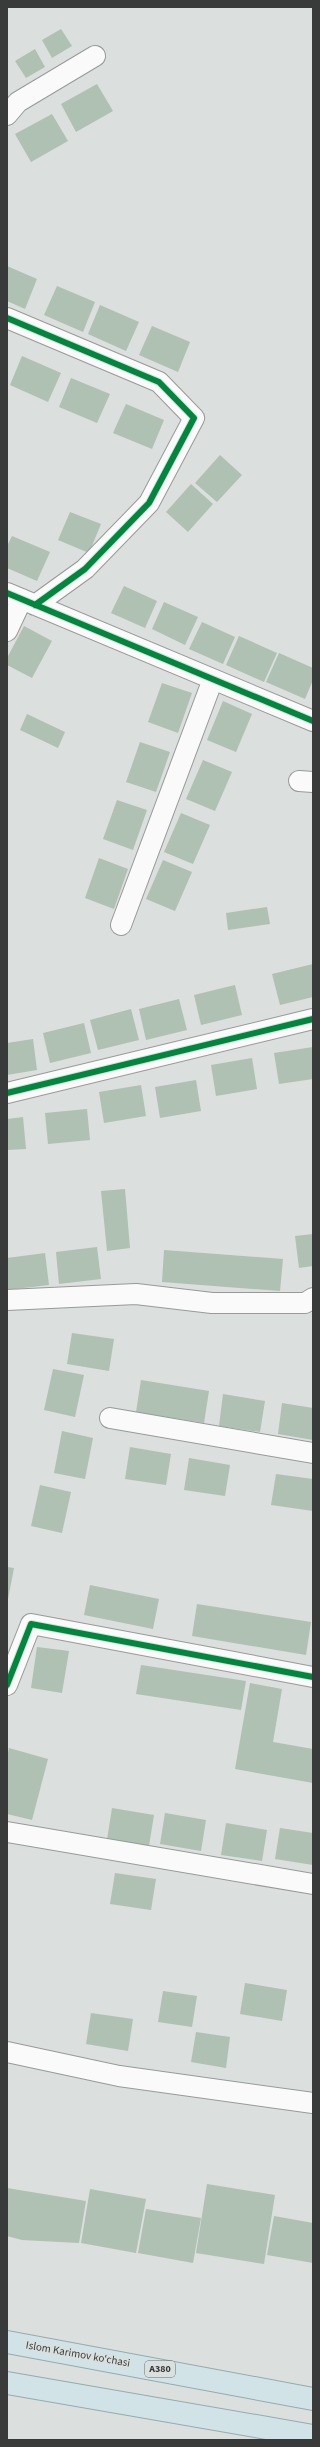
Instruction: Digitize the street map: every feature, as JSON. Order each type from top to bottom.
[{"type":"highway","name":"Islom Karimov ko‘chasi","points":[[7,2342],[313,2399]]},
{"type":"highway","points":[[7,2383],[313,2436]]},
{"type":"street","points":[[7,115],[18,102],[95,56]]},
{"type":"street","points":[[7,318],[159,382],[194,418],[149,503],[85,569],[21,599],[7,631]]},
{"type":"street","points":[[21,599],[313,721]]},
{"type":"street","points":[[121,926],[213,679]]},
{"type":"street","points":[[7,1093],[313,1019]]},
{"type":"street","points":[[7,1300],[136,1294],[212,1303],[304,1303],[313,1298]]},
{"type":"street","points":[[110,1418],[313,1453]]},
{"type":"street","points":[[7,1684],[31,1624],[313,1677]]},
{"type":"street","points":[[7,1832],[313,1884]]},
{"type":"street","points":[[7,2052],[119,2076],[313,2103]]},
{"type":"building","points":[[61,29],[72,46],[52,58],[42,40]]},
{"type":"building","points":[[35,49],[45,67],[26,78],[15,61]]},
{"type":"building","points":[[97,84],[113,111],[76,132],[61,104]]},
{"type":"building","points":[[52,114],[68,141],[31,162],[15,134]]},
{"type":"building","points":[[7,266],[37,279],[25,309],[7,301]]},
{"type":"building","points":[[57,286],[95,302],[83,332],[44,315]]},
{"type":"building","points":[[100,305],[139,322],[126,351],[88,334]]},
{"type":"building","points":[[152,326],[190,342],[178,372],[139,355]]},
{"type":"building","points":[[22,356],[61,373],[48,402],[10,385]]},
{"type":"building","points":[[71,378],[110,394],[97,423],[59,407]]},
{"type":"building","points":[[126,404],[164,420],[152,449],[113,433]]},
{"type":"building","points":[[220,455],[242,475],[217,502],[195,483]]},
{"type":"building","points":[[191,484],[213,504],[188,532],[166,512]]},
{"type":"building","points":[[70,512],[101,524],[89,553],[58,540]]},
{"type":"building","points":[[12,536],[50,552],[37,581],[7,568],[7,546]]},
{"type":"building","points":[[124,586],[157,601],[145,628],[111,613]]},
{"type":"building","points":[[164,602],[198,617],[185,645],[152,629]]},
{"type":"building","points":[[202,622],[235,637],[223,664],[189,649]]},
{"type":"building","points":[[24,626],[52,641],[32,678],[7,665],[7,658]]},
{"type":"building","points":[[239,636],[277,653],[264,682],[226,665]]},
{"type":"building","points":[[279,653],[313,668],[313,680],[305,699],[266,682]]},
{"type":"building","points":[[162,683],[192,693],[178,733],[148,722]]},
{"type":"building","points":[[223,701],[252,714],[236,752],[207,740]]},
{"type":"building","points":[[27,714],[65,732],[58,748],[20,730]]},
{"type":"building","points":[[140,742],[170,752],[156,792],[126,782]]},
{"type":"building","points":[[203,760],[232,772],[215,811],[186,799]]},
{"type":"building","points":[[117,800],[147,810],[133,850],[103,839]]},
{"type":"building","points":[[181,813],[210,825],[193,864],[164,852]]},
{"type":"building","points":[[99,858],[128,869],[114,909],[85,898]]},
{"type":"building","points":[[163,860],[192,872],[175,911],[146,899]]},
{"type":"building","points":[[267,907],[270,924],[228,930],[226,913]]},
{"type":"building","points":[[313,964],[313,997],[280,1005],[272,974]]},
{"type":"building","points":[[235,985],[242,1015],[201,1025],[194,995]]},
{"type":"building","points":[[179,999],[187,1030],[146,1040],[139,1009]]},
{"type":"building","points":[[131,1009],[139,1040],[98,1050],[90,1020]]},
{"type":"building","points":[[84,1023],[91,1053],[50,1063],[43,1033]]},
{"type":"building","points":[[33,1039],[37,1070],[7,1075],[7,1043]]},
{"type":"building","points":[[313,1047],[313,1079],[279,1084],[274,1053]]},
{"type":"building","points":[[252,1058],[257,1089],[216,1096],[211,1065]]},
{"type":"building","points":[[196,1080],[201,1111],[160,1118],[155,1087]]},
{"type":"building","points":[[141,1085],[146,1116],[104,1123],[99,1092]]},
{"type":"building","points":[[87,1109],[90,1140],[48,1144],[45,1113]]},
{"type":"building","points":[[23,1117],[26,1149],[7,1150],[7,1119]]},
{"type":"building","points":[[125,1189],[130,1248],[107,1251],[101,1191]]},
{"type":"building","points":[[313,1234],[313,1266],[299,1268],[295,1236]]},
{"type":"building","points":[[97,1247],[101,1279],[59,1284],[56,1252]]},
{"type":"building","points":[[164,1250],[283,1259],[280,1291],[162,1282]]},
{"type":"building","points":[[45,1253],[49,1285],[7,1290],[7,1258]]},
{"type":"building","points":[[72,1333],[114,1339],[109,1371],[67,1364]]},
{"type":"building","points":[[53,1369],[84,1375],[75,1417],[44,1410]]},
{"type":"building","points":[[141,1380],[209,1391],[204,1423],[136,1412]]},
{"type":"building","points":[[223,1394],[265,1401],[260,1432],[219,1426]]},
{"type":"building","points":[[282,1403],[313,1408],[313,1440],[278,1434]]},
{"type":"building","points":[[62,1431],[93,1438],[85,1479],[54,1473]]},
{"type":"building","points":[[130,1447],[171,1454],[166,1485],[125,1479]]},
{"type":"building","points":[[189,1458],[230,1465],[225,1496],[184,1490]]},
{"type":"building","points":[[276,1474],[313,1479],[313,1511],[271,1505]]},
{"type":"building","points":[[40,1485],[71,1492],[62,1533],[31,1526]]},
{"type":"building","points":[[7,1567],[14,1568],[8,1599],[7,1599]]},
{"type":"building","points":[[90,1585],[159,1599],[153,1629],[84,1615]]},
{"type":"building","points":[[197,1604],[311,1622],[306,1655],[192,1636]]},
{"type":"building","points":[[37,1647],[69,1651],[62,1693],[31,1688]]},
{"type":"building","points":[[141,1665],[246,1681],[241,1710],[136,1694]]},
{"type":"building","points":[[250,1683],[282,1689],[273,1742],[313,1749],[313,1783],[235,1769]]},
{"type":"building","points":[[9,1748],[48,1759],[32,1820],[7,1814],[7,1757]]},
{"type":"building","points":[[112,1808],[154,1815],[149,1846],[107,1840]]},
{"type":"building","points":[[165,1813],[206,1820],[201,1851],[160,1844]]},
{"type":"building","points":[[226,1823],[267,1830],[262,1861],[221,1855]]},
{"type":"building","points":[[280,1828],[313,1833],[313,1865],[275,1859]]},
{"type":"building","points":[[115,1873],[156,1879],[151,1910],[110,1904]]},
{"type":"building","points":[[245,1983],[287,1990],[282,2021],[240,2014]]},
{"type":"building","points":[[163,1991],[197,1996],[192,2027],[158,2022]]},
{"type":"building","points":[[91,2013],[133,2019],[128,2051],[86,2044]]},
{"type":"building","points":[[196,2032],[230,2037],[226,2068],[191,2062]]},
{"type":"building","points":[[207,2184],[275,2195],[264,2264],[196,2253]]},
{"type":"building","points":[[7,2188],[86,2201],[79,2243],[22,2240],[7,2236]]},
{"type":"building","points":[[90,2189],[146,2199],[136,2253],[81,2243]]},
{"type":"building","points":[[146,2209],[201,2218],[193,2263],[138,2253]]},
{"type":"building","points":[[274,2216],[313,2223],[313,2263],[267,2255]]},
{"type":"cycle path","points":[[7,318],[159,382],[194,418],[149,503],[85,569],[35,605]]},
{"type":"cycle path","points":[[7,593],[313,721]]},
{"type":"cycle path","points":[[7,1093],[313,1019]]},
{"type":"cycle path","points":[[7,1685],[31,1624],[313,1677]]}]
